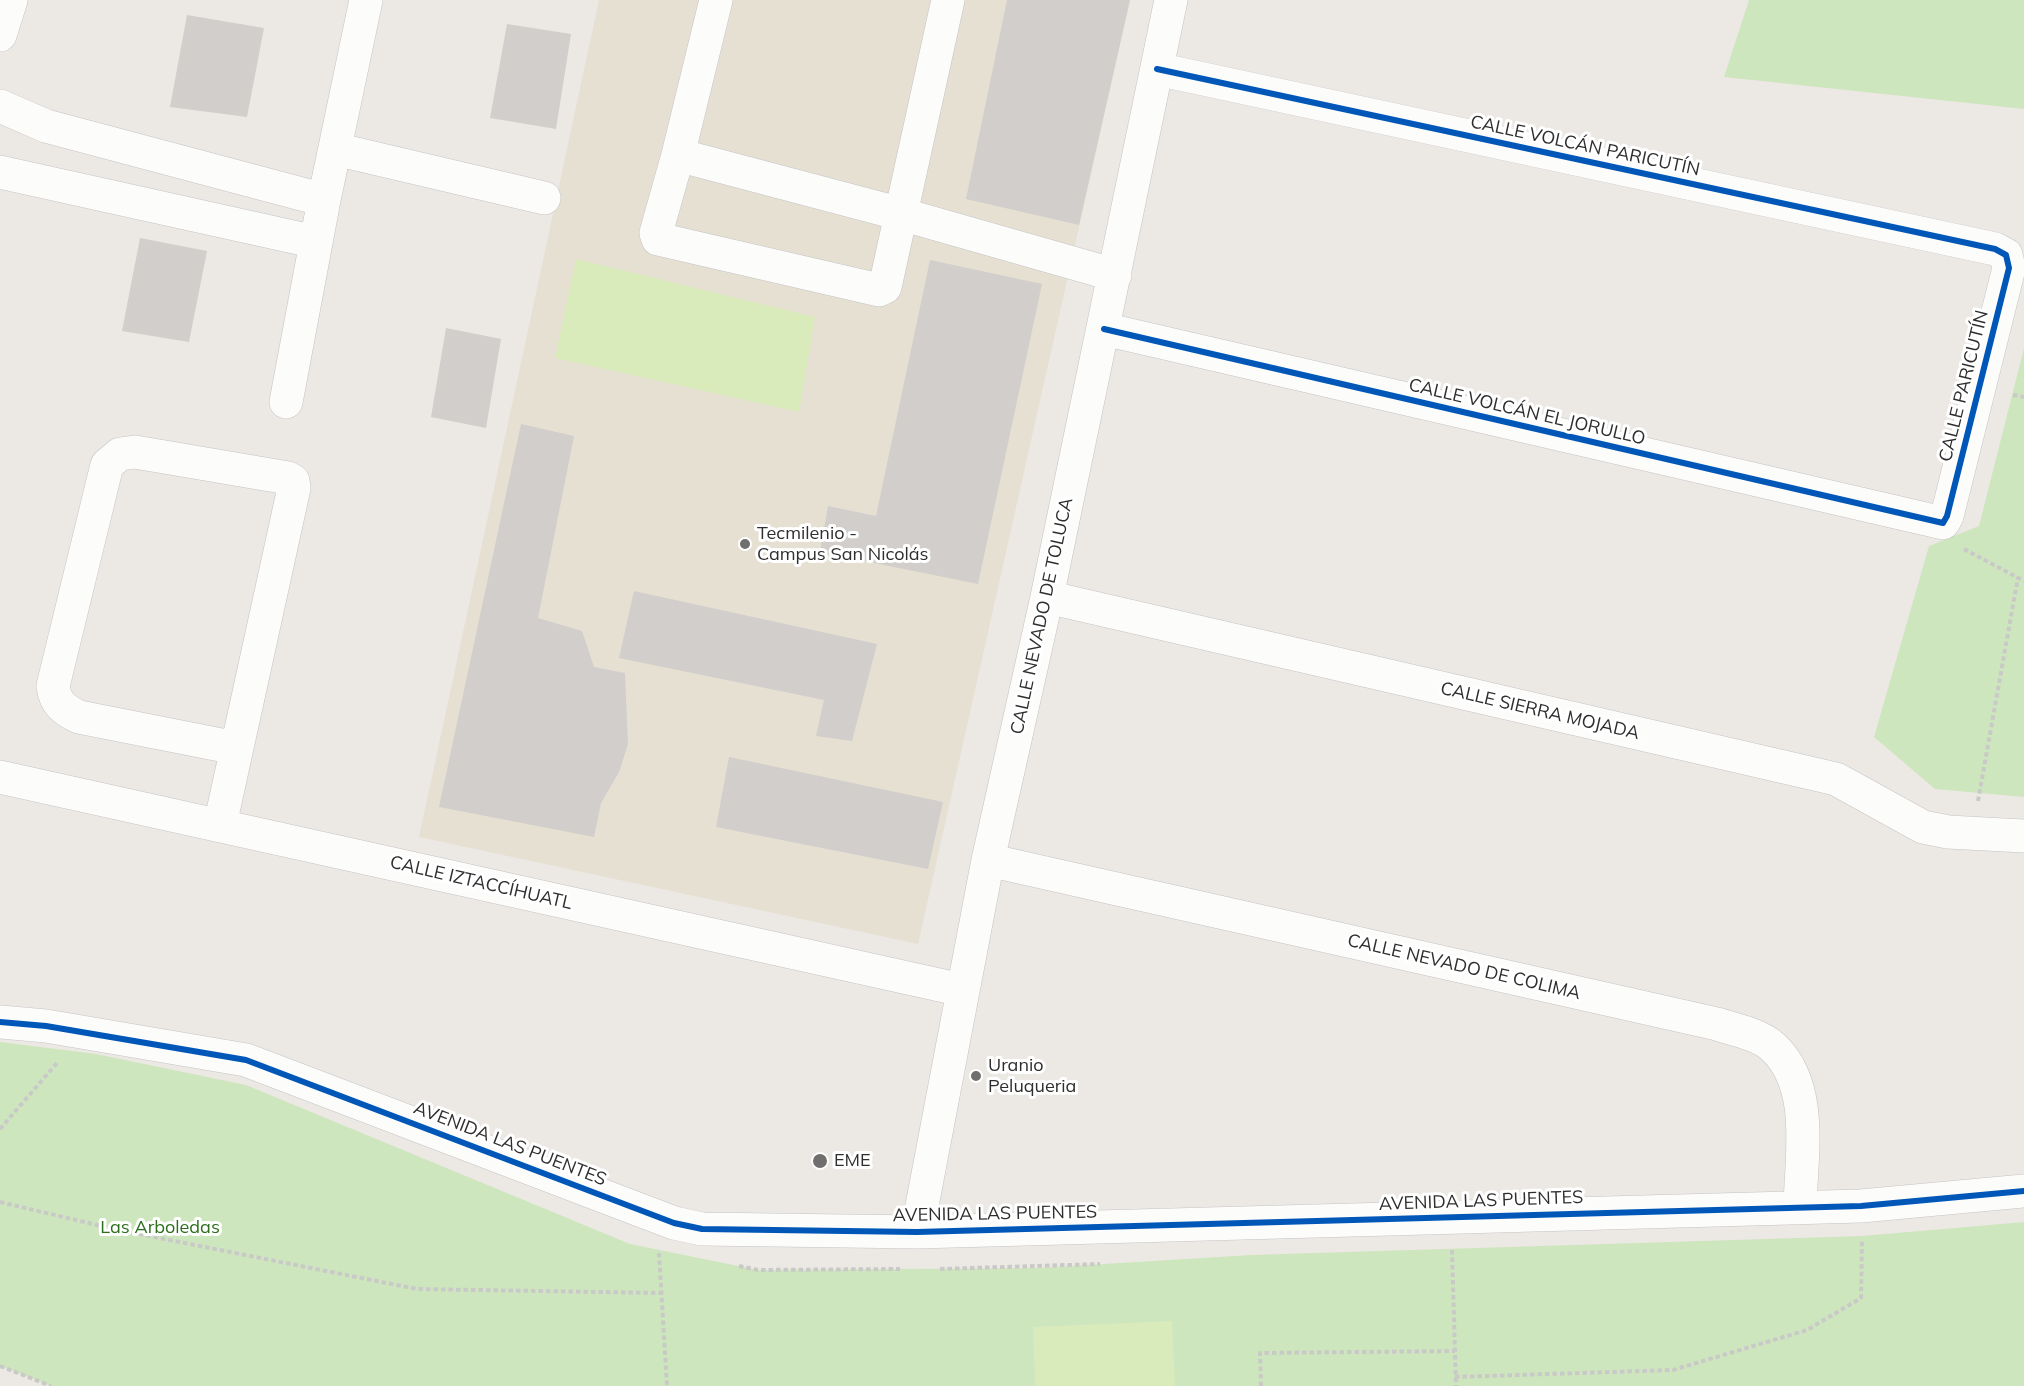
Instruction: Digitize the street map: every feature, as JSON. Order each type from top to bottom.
[{"type":"street","points":[[0,35],[10,0]]},
{"type":"street","points":[[286,402],[324,201],[366,0]]},
{"type":"street","points":[[716,0],[678,155],[656,233],[660,241],[881,290],[885,287],[948,0]]},
{"type":"street","name":"CALLE NEVADO DE TOLUCA","points":[[916,1232],[988,860],[1047,597],[1171,0]]},
{"type":"street","name":"CALLE VOLCÁN PARICUTÍN","points":[[1157,69],[1972,244],[2006,255]]},
{"type":"street","points":[[0,106],[46,126],[324,201]]},
{"type":"street","points":[[335,149],[544,198]]},
{"type":"street","points":[[678,155],[901,214],[1114,275]]},
{"type":"street","points":[[0,172],[316,243]]},
{"type":"street","name":"CALLE PARICUTÍN","points":[[1943,523],[1947,516],[2009,268],[2006,255]]},
{"type":"street","name":"CALLE VOLCÁN EL JORULLO","points":[[1104,329],[1943,523]]},
{"type":"street","points":[[220,825],[294,488],[293,481],[288,478],[135,452],[120,454],[107,465],[53,686],[54,694],[66,711],[79,717],[236,748]]},
{"type":"street","name":"CALLE SIERRA MOJADA","points":[[1047,597],[1836,779],[1914,824],[1936,831],[2024,836]]},
{"type":"street","name":"CALLE IZTACCÍHUATL","points":[[0,777],[962,990]]},
{"type":"street","name":"CALLE NEVADO DE COLIMA","points":[[988,860],[1706,1021],[1753,1035],[1772,1046],[1784,1059],[1795,1082],[1802,1111],[1800,1207]]},
{"type":"street","name":"AVENIDA LAS PUENTES","points":[[0,1022],[46,1026],[246,1060],[674,1223],[716,1229],[916,1232],[1861,1206],[2024,1191]]},
{"type":"path","points":[[1943,523],[1963,549],[2024,581]]},
{"type":"path","points":[[1972,833],[2018,577]]},
{"type":"path","points":[[0,1129],[60,1060]]},
{"type":"path","points":[[0,1202],[114,1229],[417,1289],[661,1293]]},
{"type":"path","points":[[1455,1377],[1673,1370],[1807,1330],[1861,1298],[1862,1236]]},
{"type":"path","points":[[659,1249],[667,1386]]},
{"type":"path","points":[[1452,1249],[1456,1386]]},
{"type":"path","points":[[1262,1386],[1260,1353],[1455,1351]]},
{"type":"path","points":[[1,1365],[51,1386]]},
{"type":"shaded area","name":"Tecmilenio - Campus San Nicolás","points":[[599,0],[1130,0],[918,944],[419,837]]},
{"type":"green space","points":[[1749,0],[2024,0],[2024,109],[1724,77]]},
{"type":"green space","points":[[576,259],[815,317],[799,412],[555,358]]},
{"type":"green space","points":[[2024,348],[2024,797],[1935,789],[1874,737],[1929,546],[1979,526]]},
{"type":"green space","name":"Las Arboledas","points":[[0,1042],[96,1054],[246,1085],[630,1244],[758,1270],[1038,1268],[1251,1255],[1862,1236],[2024,1222],[2024,1386],[51,1386],[0,1366]]},
{"type":"green space","points":[[1172,1321],[1175,1386],[1035,1386],[1033,1327]]},
{"type":"building","points":[[1007,0],[1130,0],[1079,225],[966,199]]},
{"type":"building","points":[[187,15],[264,28],[247,117],[170,107]]},
{"type":"building","points":[[507,24],[571,34],[556,129],[490,118]]},
{"type":"building","points":[[140,238],[207,251],[189,342],[122,331]]},
{"type":"building","points":[[930,260],[1042,284],[978,584],[820,552],[828,506],[876,516]]},
{"type":"building","points":[[446,328],[501,339],[486,428],[431,417]]},
{"type":"building","points":[[521,424],[574,436],[538,618],[582,631],[594,667],[625,673],[628,744],[619,772],[601,803],[594,837],[439,807]]},
{"type":"building","points":[[634,591],[877,644],[852,741],[816,736],[824,700],[619,658]]},
{"type":"building","points":[[729,757],[943,802],[928,869],[716,827]]},
{"type":"cycle path","points":[[1104,329],[1943,523],[1947,516],[2009,268],[2006,255],[1995,249],[1157,69]]},
{"type":"cycle path","points":[[0,1022],[46,1026],[246,1060],[674,1223],[702,1229],[917,1232],[1861,1206],[2024,1191]]},
{"type":"place","name":"Tecmilenio - Campus San Nicolás","points":[[745,544]]},
{"type":"place","name":"Uranio Peluqueria","points":[[976,1076]]},
{"type":"place","name":"EME","points":[[820,1161]]}]
